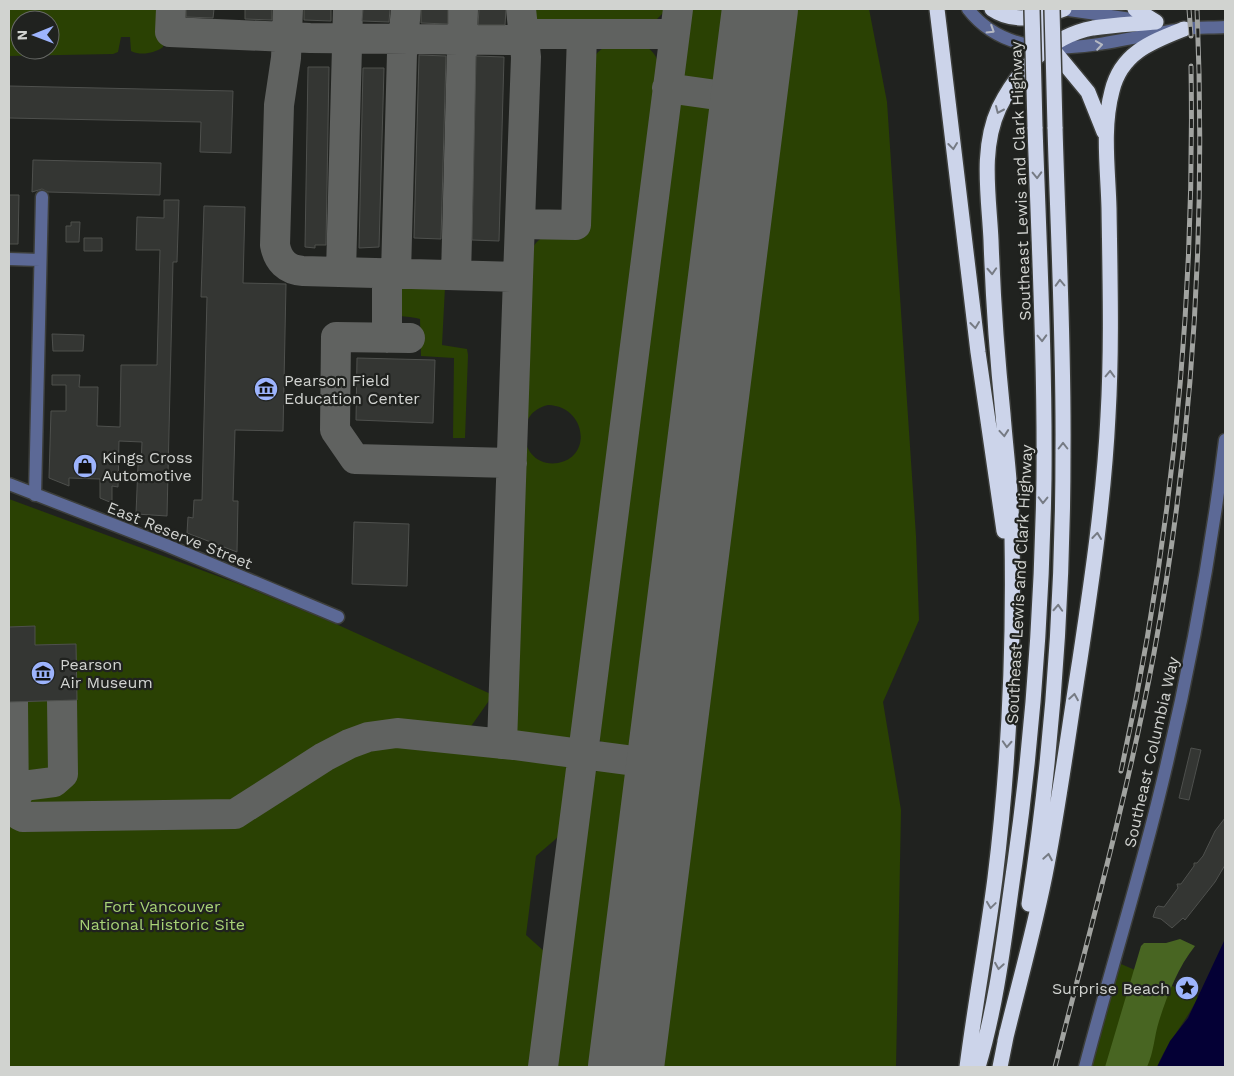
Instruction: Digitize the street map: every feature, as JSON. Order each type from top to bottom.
[{"type":"highway","points":[[937,9],[977,342],[1004,536],[1011,625]]},
{"type":"highway","points":[[992,9],[1011,18],[1032,12],[1063,9]]},
{"type":"highway","points":[[1000,1067],[1034,866],[1049,747],[1056,657],[1063,451],[1052,9]]},
{"type":"highway","points":[[1135,9],[1156,22]]},
{"type":"highway","points":[[1032,12],[1050,46],[1088,92],[1097,109],[1107,146]]},
{"type":"highway","name":"Southeast Lewis and Clark Highway","points":[[978,1067],[997,976],[1017,849],[1031,720],[1037,640],[1044,435],[1032,12]]},
{"type":"highway","points":[[967,1067],[995,877],[1006,769],[1011,625],[1011,499],[995,324],[987,161],[990,133],[999,108],[1031,61],[1050,46],[1073,34],[1092,28],[1156,22]]},
{"type":"highway","points":[[1005,1041],[1046,868],[1098,534],[1108,416],[1112,329],[1107,146],[1110,98],[1123,65],[1133,53],[1146,44],[1184,29]]},
{"type":"street","points":[[968,9],[981,24],[1004,38],[1021,43],[1072,48],[1094,46],[1184,29],[1220,28],[1225,36]]},
{"type":"street","points":[[1063,9],[1156,22],[1184,29]]},
{"type":"street","points":[[35,495],[42,197]]},
{"type":"street","points":[[9,259],[40,260]]},
{"type":"street","name":"Southeast Columbia Way","points":[[1085,1067],[1142,862],[1185,681],[1212,538],[1225,440]]},
{"type":"street","name":"East Reserve Street","points":[[9,484],[166,545],[338,617]]},
{"type":"green space","points":[[9,9],[166,9],[163,47],[156,51],[143,54],[131,51],[130,37],[121,37],[118,52],[113,54],[60,55],[60,10],[10,10],[10,56]]},
{"type":"green space","points":[[526,9],[667,9],[657,19],[647,23],[534,24],[528,20]]},
{"type":"green space","points":[[685,9],[745,9],[735,86],[698,86],[684,81],[679,76]]},
{"type":"green space","points":[[776,9],[869,9],[887,102],[916,536],[919,620],[883,702],[901,810],[896,1067],[642,1067]]},
{"type":"green space","points":[[629,42],[644,46],[650,50],[658,61],[660,79],[577,734],[573,742],[558,744],[542,743],[525,740],[512,734],[510,724],[528,264],[535,244],[541,239],[556,234],[585,235],[590,66],[598,53],[614,43]],"holes":[[[548,405],[561,408],[571,414],[577,422],[580,442],[577,452],[569,459],[558,463],[545,463],[535,458],[528,449],[525,439],[525,428],[529,418],[536,410]]]},
{"type":"green space","points":[[677,101],[706,101],[732,108],[653,734],[635,746],[616,750],[608,748],[601,742],[595,720],[670,127]]},
{"type":"green space","points":[[403,285],[445,287],[442,345],[467,349],[468,355],[465,438],[453,438],[454,358],[421,356],[420,319],[398,315],[394,309],[394,292]]},
{"type":"green space","name":"Fort Vancouver National Historic Site","points":[[9,499],[239,584],[336,624],[493,695],[455,749],[572,765],[573,773],[565,831],[536,856],[526,935],[545,952],[549,960],[536,1067],[9,1067]]},
{"type":"green space","points":[[606,765],[613,765],[625,770],[634,778],[645,796],[611,1067],[551,1067],[586,789],[591,775]]},
{"type":"green space","points":[[1180,939],[1195,946],[1183,963],[1169,992],[1147,1067],[1105,1067],[1141,946],[1144,943],[1166,943]]},
{"type":"green space","points":[[1114,961],[1198,997],[1157,1067],[1085,1067]]},
{"type":"shaded area","points":[[1225,939],[1225,1067],[1157,1067],[1170,1041],[1188,1018]]},
{"type":"building","points":[[186,9],[214,9],[213,18],[186,17]]},
{"type":"building","points":[[245,9],[272,9],[272,20],[245,19]]},
{"type":"building","points":[[304,9],[331,9],[331,21],[304,20]]},
{"type":"building","points":[[363,9],[390,9],[389,22],[362,21]]},
{"type":"building","points":[[421,9],[448,9],[448,24],[421,23]]},
{"type":"building","points":[[479,9],[506,9],[505,25],[478,25]]},
{"type":"building","points":[[419,55],[446,56],[441,239],[414,238]]},
{"type":"building","points":[[476,56],[504,57],[499,241],[472,240]]},
{"type":"building","points":[[308,67],[329,67],[326,245],[315,245],[315,248],[305,247]]},
{"type":"building","points":[[363,68],[384,68],[379,247],[359,248]]},
{"type":"building","points":[[9,86],[233,91],[231,153],[200,152],[201,122],[9,118]]},
{"type":"building","points":[[33,160],[161,163],[160,195],[48,192],[42,189],[32,192]]},
{"type":"building","points":[[9,195],[19,195],[18,244],[9,244]]},
{"type":"building","points":[[164,200],[179,200],[177,262],[173,262],[167,516],[136,514],[138,465],[141,465],[142,442],[119,441],[118,487],[112,486],[112,503],[100,498],[100,479],[69,478],[69,486],[49,478],[51,411],[66,411],[66,385],[52,385],[52,375],[80,375],[79,387],[98,387],[97,426],[120,427],[121,365],[157,365],[160,250],[136,250],[137,217],[164,218]]},
{"type":"building","points":[[204,206],[245,207],[243,283],[286,284],[283,431],[235,430],[233,501],[238,501],[237,552],[187,533],[188,517],[193,518],[194,500],[202,500],[207,297],[201,297]]},
{"type":"building","points":[[71,222],[80,222],[79,242],[66,242],[66,226],[71,226]]},
{"type":"building","points":[[84,238],[102,238],[102,251],[84,251]]},
{"type":"building","points":[[52,334],[84,335],[83,351],[53,351]]},
{"type":"building","points":[[357,358],[435,360],[433,423],[356,420]]},
{"type":"building","points":[[354,522],[409,524],[407,586],[352,584]]},
{"type":"building","name":"Pearson Air Museum","points":[[35,626],[35,645],[76,644],[77,700],[9,702],[9,627]]},
{"type":"building","points":[[1191,748],[1201,750],[1189,800],[1179,798]]},
{"type":"building","points":[[1225,818],[1225,865],[1215,882],[1185,920],[1183,918],[1172,928],[1161,919],[1153,917],[1156,908],[1158,906],[1164,907],[1178,888],[1177,884],[1181,884],[1194,866],[1194,863],[1197,863],[1203,856],[1215,831]]},
{"type":"taxiway","points":[[171,9],[170,32],[310,38],[509,40],[536,34],[674,34]]},
{"type":"taxiway","points":[[288,9],[286,58],[279,105],[275,245],[278,256],[284,264],[292,269],[303,271],[518,277],[526,57],[521,9]]},
{"type":"taxiway","points":[[341,272],[348,9]]},
{"type":"taxiway","points":[[396,273],[402,53],[406,9]]},
{"type":"taxiway","points":[[456,275],[463,9]]},
{"type":"taxiway","points":[[543,1067],[678,9]]},
{"type":"taxiway","points":[[521,224],[576,225],[582,34]]},
{"type":"taxiway","points":[[667,88],[738,98],[745,105],[746,113]]},
{"type":"taxiway","points":[[387,273],[387,338]]},
{"type":"taxiway","points":[[502,744],[518,277]]},
{"type":"taxiway","points":[[410,338],[336,337],[335,430],[355,459],[512,463]]},
{"type":"taxiway","points":[[14,800],[23,786],[54,782],[63,774],[62,700]]},
{"type":"taxiway","points":[[13,702],[14,809],[23,817],[235,814],[324,757],[349,744],[368,737],[397,733],[514,745],[665,765]]},
{"type":"runway","points":[[626,1067],[760,9]]},
{"type":"railway","points":[[1189,9],[1191,36]]},
{"type":"railway","points":[[1055,1067],[1108,861],[1144,705],[1167,573],[1178,493],[1194,332],[1198,251],[1200,171],[1197,9]]},
{"type":"railway","points":[[1121,771],[1154,597],[1177,421],[1189,244],[1191,66]]},
{"type":"place","name":"Pearson Field Education Center","points":[[266,389]]},
{"type":"place","name":"Kings Cross Automotive","points":[[85,466]]},
{"type":"place","name":"Pearson Air Museum","points":[[43,673]]},
{"type":"place","name":"Surprise Beach","points":[[1187,988]]}]
